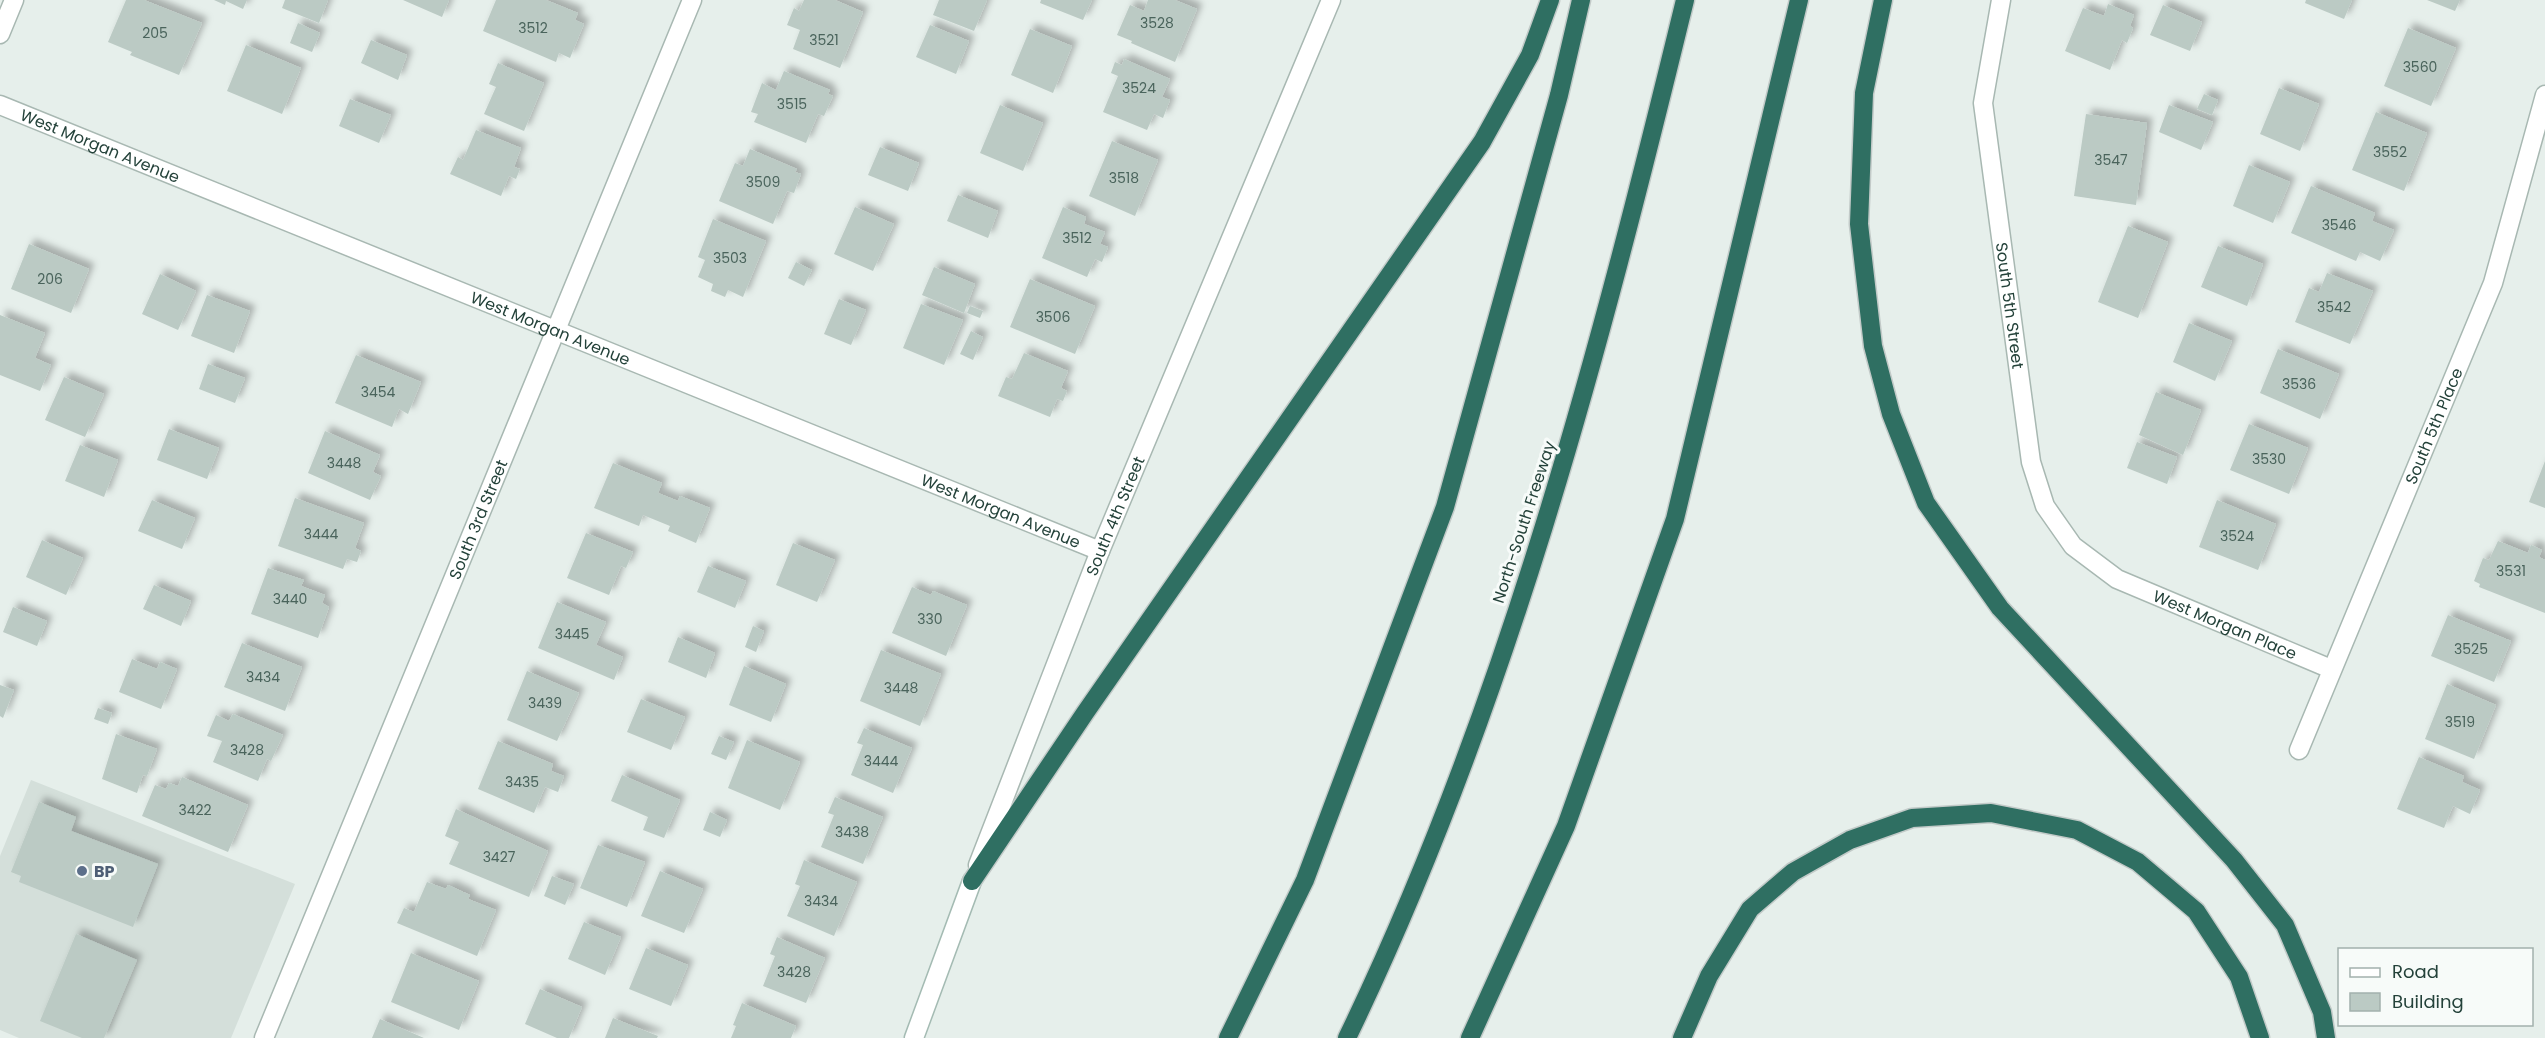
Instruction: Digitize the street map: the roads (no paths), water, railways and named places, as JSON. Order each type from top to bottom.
[{"type":"highway","points":[[972,881],[1085,713],[1482,142],[1530,55],[1550,0]]},
{"type":"highway","points":[[1228,1038],[1305,880],[1445,507],[1559,95],[1581,0]]},
{"type":"highway","name":"North-South Freeway","points":[[1347,1038],[1440,827],[1565,461],[1627,239],[1686,0]]},
{"type":"highway","points":[[1470,1038],[1566,826],[1675,519],[1799,0]]},
{"type":"highway","points":[[1883,0],[1864,93],[1859,224],[1873,346],[1891,414],[1926,503],[2000,608],[2234,860],[2285,925],[2322,1012],[2326,1038]]},
{"type":"highway","points":[[1682,1038],[1709,976],[1750,909],[1794,872],[1850,840],[1912,818],[1991,813],[2077,830],[2138,862],[2196,911],[2239,977],[2260,1038]]},
{"type":"street","points":[[0,34],[14,0]]},
{"type":"street","name":"South 3rd Street","points":[[264,1038],[692,0]]},
{"type":"street","name":"South 4th Street","points":[[914,1038],[972,881],[1100,551],[1331,0]]},
{"type":"street","name":"South 5th Street","points":[[2001,0],[1983,103],[2031,462],[2045,506],[2073,546],[2117,579]]},
{"type":"street","name":"South 5th Place","points":[[2299,750],[2493,283],[2545,95]]},
{"type":"street","name":"West Morgan Avenue","points":[[0,105],[1100,551]]},
{"type":"street","name":"West Morgan Place","points":[[2117,579],[2331,669]]},
{"type":"place","name":"BP","points":[[82,871]]}]
